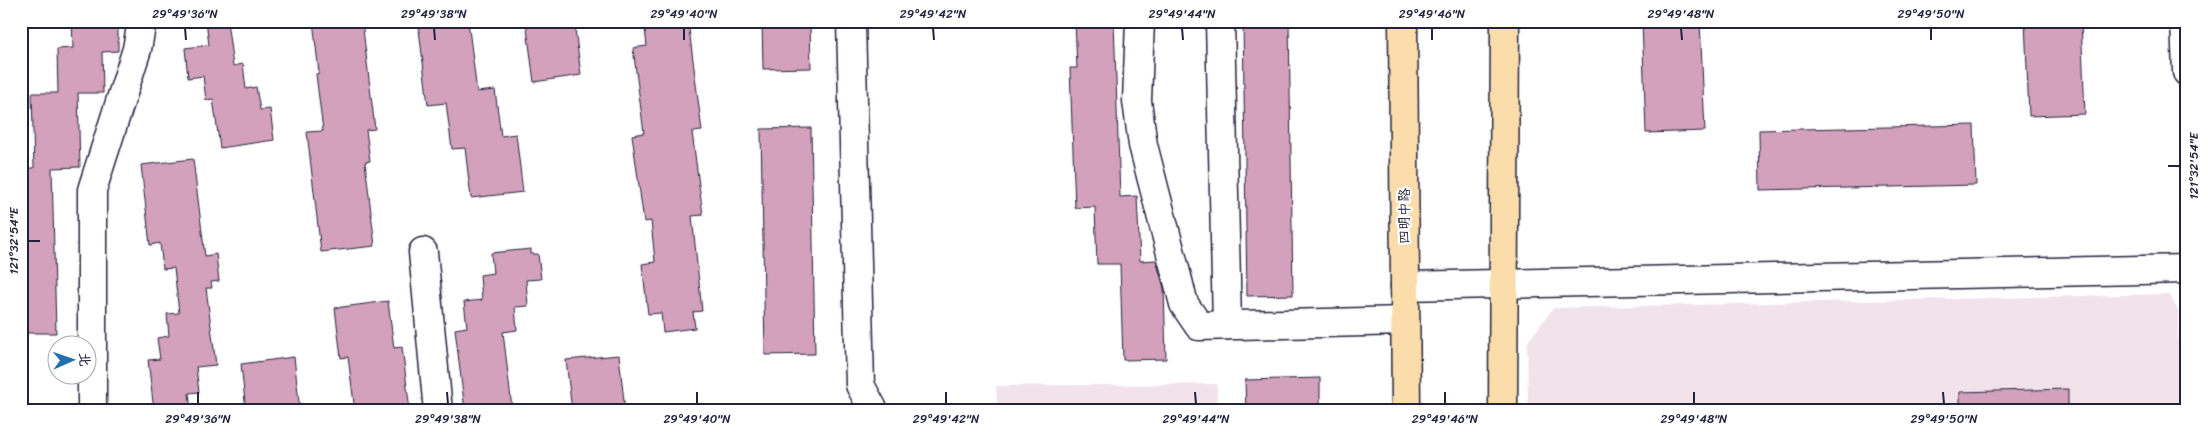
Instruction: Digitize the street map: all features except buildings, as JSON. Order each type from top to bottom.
[{"type":"main road","name":"四明中路","points":[[1403,21],[1406,411]]},
{"type":"main road","points":[[1503,411],[1505,21]]},
{"type":"street","points":[[92,411],[92,190],[137,49],[142,21]]},
{"type":"street","points":[[850,21],[860,385],[874,411]]},
{"type":"street","points":[[1140,21],[1137,101],[1143,145],[1184,304],[1199,326],[1405,321]]},
{"type":"street","points":[[1220,21],[1227,325]]},
{"type":"street","points":[[2186,21],[2187,72]]},
{"type":"street","points":[[423,252],[438,411]]},
{"type":"street","points":[[1405,286],[2187,269]]},
{"type":"shaded area","points":[[2169,294],[2178,310],[2180,411],[1528,411],[1527,343],[1553,308]]},
{"type":"shaded area","points":[[1217,384],[1217,411],[997,411],[996,386]]}]
